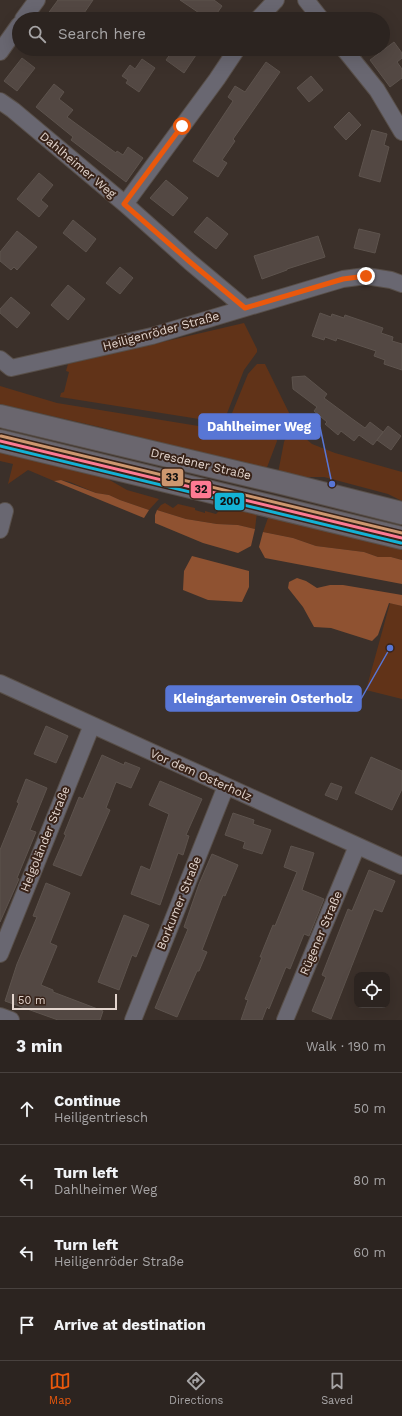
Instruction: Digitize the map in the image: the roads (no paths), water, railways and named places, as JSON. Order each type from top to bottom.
[{"type":"main road","name":"Dresdener Straße","points":[[0,416],[402,513]]},
{"type":"main road","name":"Dresdener Straße","points":[[0,441],[402,538]]},
{"type":"street","points":[[28,12],[37,0]]},
{"type":"street","points":[[265,12],[276,0]]},
{"type":"street","points":[[306,0],[315,12]]},
{"type":"street","points":[[0,52],[12,35]]},
{"type":"street","points":[[124,204],[217,79],[232,56]]},
{"type":"street","points":[[350,56],[377,90],[402,132]]},
{"type":"street","name":"Dahlheimer Weg","points":[[0,101],[13,110],[245,308]]},
{"type":"street","name":"Heiligenröder Straße","points":[[6,364],[152,336],[343,279],[366,276],[391,280],[402,284]]},
{"type":"street","points":[[0,530],[5,511]]},
{"type":"street","name":"Vor dem Osterholz","points":[[0,683],[402,866]]},
{"type":"street","name":"Helgoländer Straße","points":[[0,954],[92,725]]},
{"type":"street","name":"Borkumer Straße","points":[[133,1020],[226,786]]},
{"type":"street","name":"Rügener Straße","points":[[285,1020],[358,846]]},
{"type":"street","points":[[0,1016],[11,1020]]},
{"type":"place","name":"Dahlheimer Weg","points":[[332,484]]},
{"type":"place","name":"Kleingartenverein Osterholz","points":[[390,648]]}]
